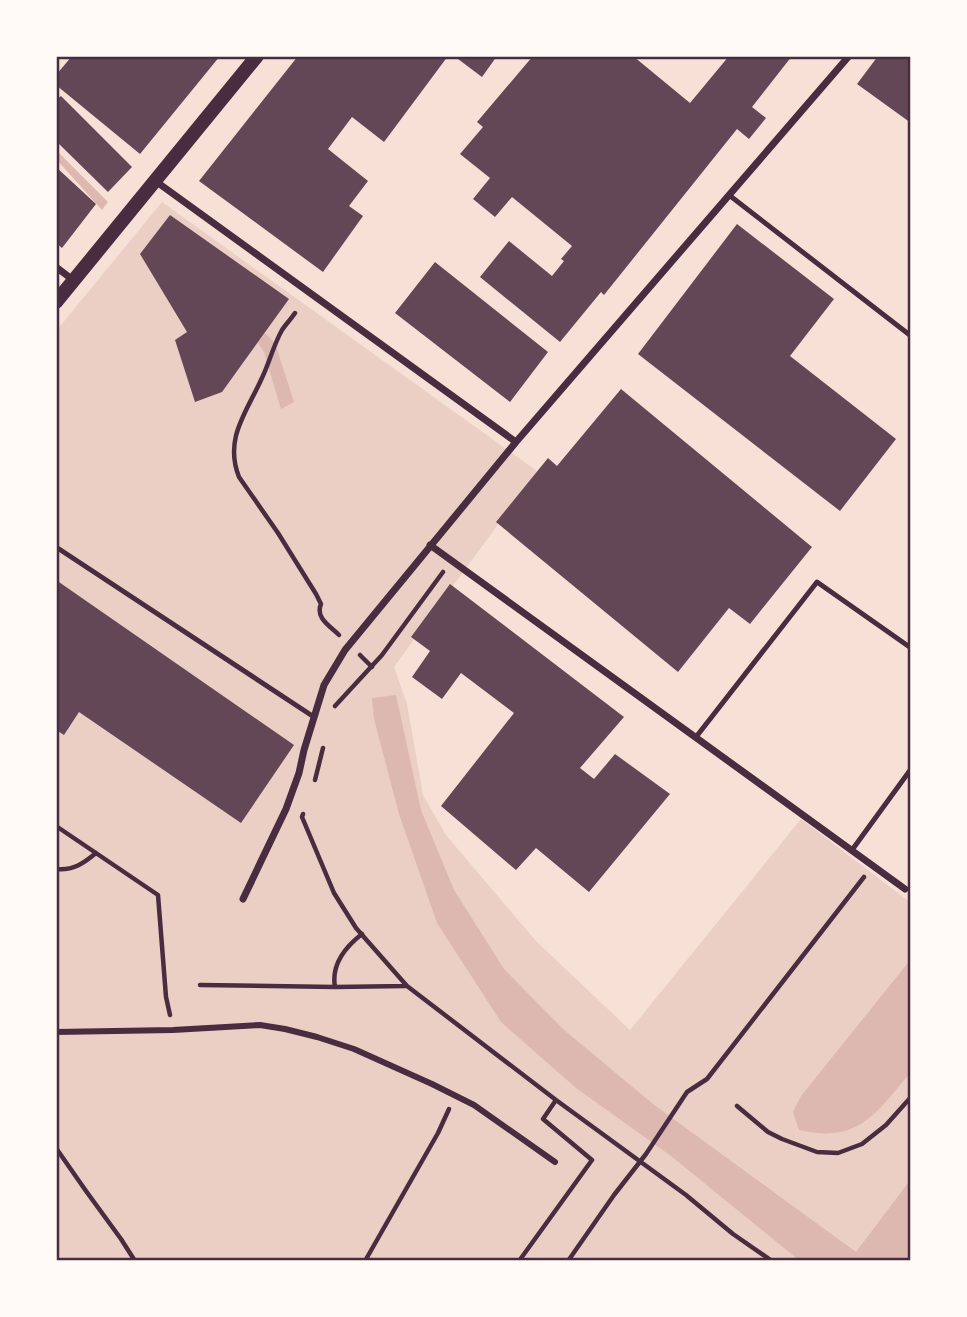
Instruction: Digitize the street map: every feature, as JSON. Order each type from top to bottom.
[{"type":"main road","points":[[56,302],[257,56]]},
{"type":"street","points":[[243,899],[286,808],[324,685],[345,650],[516,442],[849,56]]},
{"type":"street","points":[[154,180],[516,442]]},
{"type":"street","points":[[56,267],[73,280]]},
{"type":"street","points":[[430,545],[905,889]]},
{"type":"street","points":[[56,1032],[260,1026],[296,1032],[354,1049],[474,1105],[555,1162]]},
{"type":"lane","points":[[729,195],[911,336]]},
{"type":"lane","points":[[56,547],[314,717]]},
{"type":"lane","points":[[696,737],[817,582],[911,648]]},
{"type":"lane","points":[[852,850],[911,769]]},
{"type":"path","points":[[295,313],[283,328],[239,424],[233,454],[235,467],[243,483],[298,562],[321,604]]},
{"type":"path","points":[[331,711],[372,667],[447,568]]},
{"type":"path","points":[[314,784],[324,746]]},
{"type":"path","points":[[304,805],[302,817],[334,892],[362,934],[407,986],[772,1261]]},
{"type":"path","points":[[56,826],[158,895],[166,997],[173,1030]]},
{"type":"path","points":[[56,869],[64,870],[81,865],[96,853]]},
{"type":"path","points":[[568,1261],[646,1154],[687,1092],[707,1079],[873,866]]},
{"type":"path","points":[[335,987],[338,960],[352,941],[362,934]]},
{"type":"path","points":[[200,985],[407,986]]},
{"type":"path","points":[[366,1261],[457,1097]]},
{"type":"path","points":[[737,1107],[768,1132],[782,1139],[817,1152],[838,1153],[862,1144],[886,1125],[911,1097]]},
{"type":"path","points":[[56,1148],[135,1261]]},
{"type":"shaded area","points":[[56,150],[108,202],[102,210],[56,159]]},
{"type":"shaded area","points":[[162,202],[537,471],[394,667],[407,704],[423,795],[446,835],[536,941],[630,1030],[801,819],[911,903],[911,1237],[887,1261],[56,1261],[56,331]]},
{"type":"shaded area","points":[[265,333],[275,343],[294,402],[281,409],[264,352],[258,343]]},
{"type":"shaded area","points":[[396,695],[421,810],[454,890],[504,969],[563,1029],[653,1104],[856,1252],[911,1179],[911,1261],[800,1261],[671,1156],[576,1088],[501,1022],[437,923],[399,814],[374,719],[372,698]]},
{"type":"shaded area","points":[[911,959],[911,1072],[876,1112],[852,1129],[837,1133],[799,1130],[793,1112],[801,1096]]},
{"type":"building","points":[[72,56],[220,56],[140,154],[56,85],[56,75]]},
{"type":"building","points":[[298,56],[448,56],[384,142],[352,117],[328,149],[368,181],[349,206],[363,216],[323,272],[199,181]]},
{"type":"building","points":[[454,56],[497,56],[482,77]]},
{"type":"building","points":[[533,56],[633,56],[690,103],[729,56],[792,56],[752,107],[766,118],[749,139],[737,129],[604,295],[601,292],[560,342],[480,277],[509,241],[552,276],[572,246],[512,197],[495,217],[473,199],[490,178],[460,154],[483,127],[477,122]]},
{"type":"building","points":[[878,56],[911,56],[911,123],[857,84]]},
{"type":"building","points":[[61,96],[132,167],[108,192],[56,141],[56,100]]},
{"type":"building","points":[[56,167],[96,204],[62,248],[56,243]]},
{"type":"building","points":[[170,215],[289,299],[222,392],[195,402],[175,340],[187,332],[140,254]]},
{"type":"building","points":[[737,224],[834,299],[790,356],[896,439],[840,511],[638,354]]},
{"type":"building","points":[[435,262],[548,352],[510,402],[395,313]]},
{"type":"building","points":[[621,389],[812,547],[750,624],[729,608],[678,672],[496,522],[548,458],[557,466]]},
{"type":"building","points":[[56,580],[294,745],[241,823],[79,712],[64,735],[56,730]]},
{"type":"building","points":[[450,584],[624,717],[580,768],[594,779],[615,754],[670,794],[589,892],[536,848],[516,870],[441,806],[514,713],[461,673],[442,699],[412,677],[430,651],[411,637]]}]
